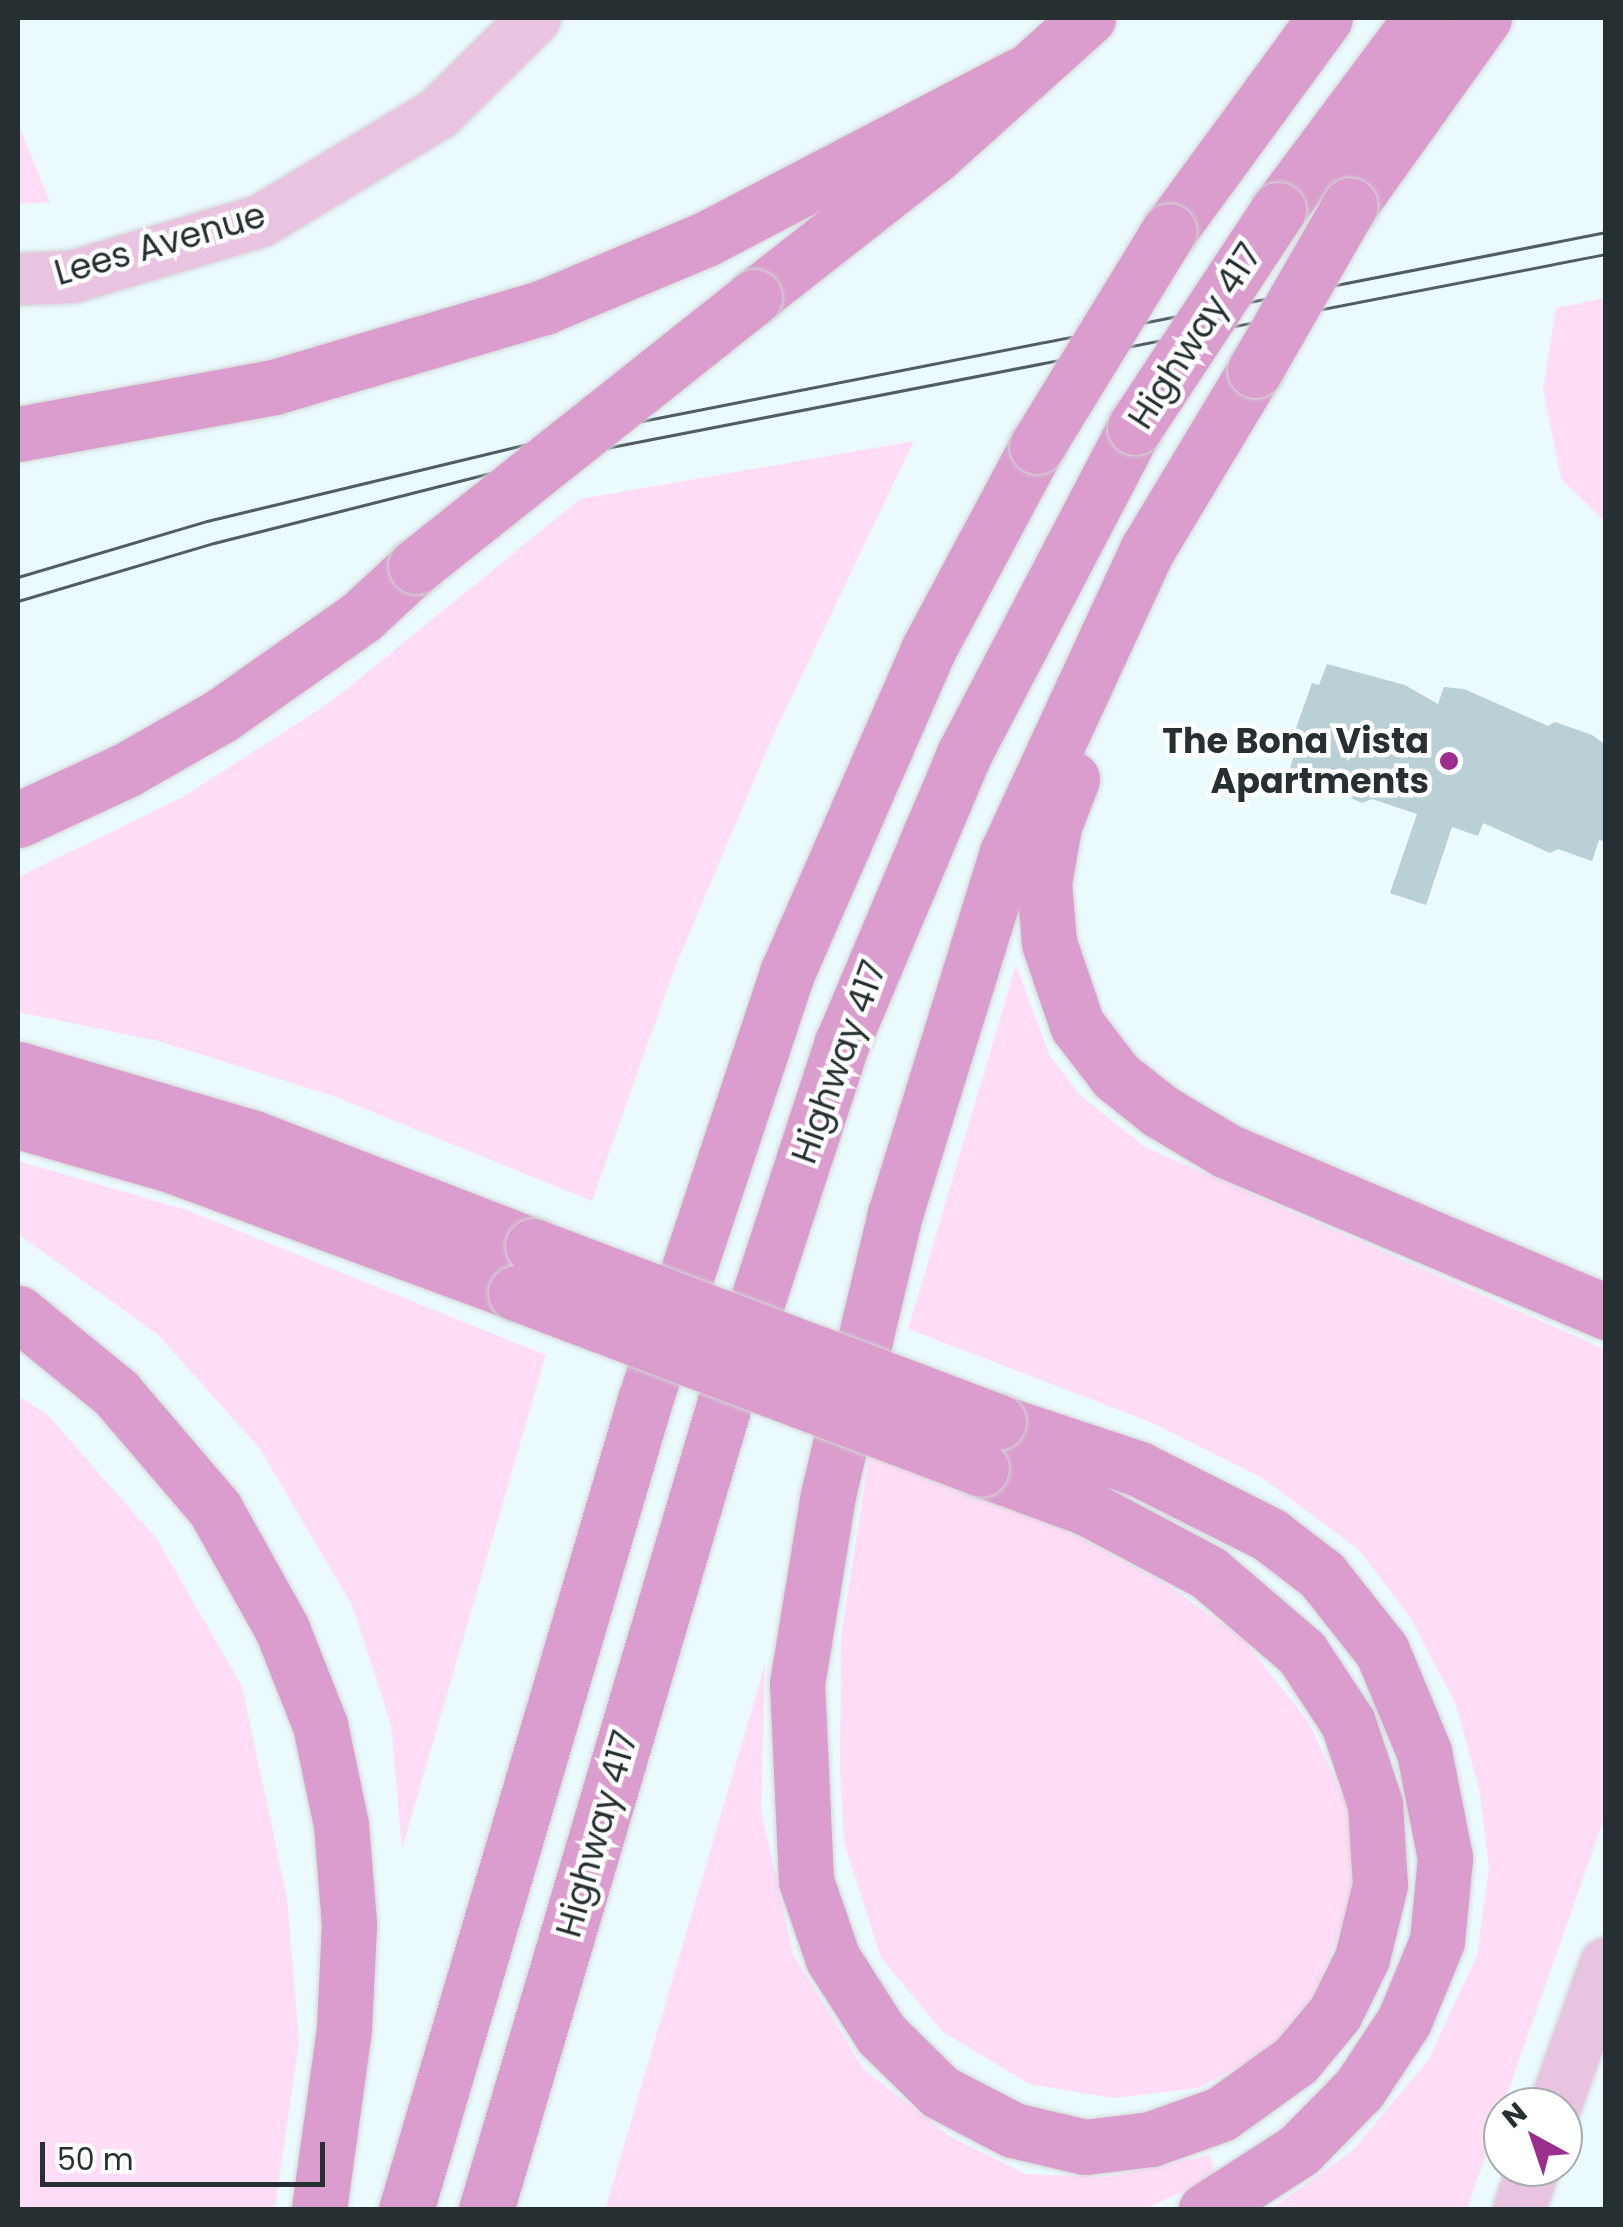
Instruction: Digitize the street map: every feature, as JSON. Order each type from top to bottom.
[{"type":"highway","points":[[18,820],[222,716],[360,617],[416,566],[934,156],[1088,18]]},
{"type":"highway","points":[[406,2210],[645,1400],[787,973],[928,650],[1037,446],[1169,231],[1324,18]]},
{"type":"highway","name":"Highway 417","points":[[486,2210],[729,1388],[842,1044],[964,754],[1135,428],[1278,210],[1422,18]]},
{"type":"highway","points":[[989,1445],[1151,1538],[1222,1584],[1302,1653],[1348,1724],[1375,1804],[1380,1885],[1362,1958],[1336,2013],[1296,2060],[1221,2114],[1151,2139],[1084,2147],[1013,2130],[940,2092],[880,2034],[833,1959],[806,1881],[798,1684],[828,1495],[894,1214],[1007,852],[1147,550],[1350,205],[1484,18]]},
{"type":"highway","points":[[18,434],[274,387],[544,307],[706,239],[1020,75]]},
{"type":"highway","points":[[1255,370],[1054,826],[1044,912],[1064,999],[1095,1053],[1178,1123],[1227,1151],[1606,1312]]},
{"type":"highway","points":[[18,1069],[251,1138],[524,1270]]},
{"type":"highway","points":[[18,1121],[524,1270],[989,1445],[1212,1501],[1322,1575],[1382,1651],[1424,1752],[1445,1858],[1437,1941],[1404,2021],[1359,2089],[1299,2150],[1206,2210]]},
{"type":"highway","points":[[18,1313],[116,1392],[214,1509],[282,1629],[320,1725],[341,1825],[350,1925],[344,2029],[319,2210]]},
{"type":"main road","name":"Lees Avenue","points":[[18,280],[72,276],[262,221],[438,114],[535,18]]},
{"type":"main road","points":[[1563,2087],[1606,1964]]},
{"type":"shaded area","points":[[18,123],[50,202],[18,204]]},
{"type":"shaded area","points":[[1606,298],[1605,522],[1561,479],[1543,389],[1556,308]]},
{"type":"shaded area","points":[[914,441],[773,736],[676,965],[592,1201],[333,1096],[158,1041],[18,1012],[18,877],[181,798],[329,703],[580,499]]},
{"type":"shaded area","points":[[1016,965],[1050,1056],[1080,1095],[1145,1147],[1605,1349],[1605,1816],[1510,2087],[1483,2087],[1483,2163],[1467,2209],[1271,2209],[1352,2151],[1429,2059],[1477,1955],[1489,1867],[1479,1789],[1456,1705],[1410,1617],[1358,1549],[1262,1478],[1150,1422],[908,1329]]},
{"type":"shaded area","points":[[18,1161],[187,1210],[546,1355],[402,1849],[391,1725],[353,1607],[260,1449],[158,1335],[18,1234]]},
{"type":"shaded area","points":[[18,1396],[47,1414],[157,1539],[242,1686],[287,1897],[299,2043],[275,2209],[18,2209]]},
{"type":"shaded area","points":[[870,1451],[1061,1527],[1169,1586],[1242,1638],[1308,1721],[1347,1805],[1356,1890],[1313,1998],[1267,2051],[1199,2088],[1113,2098],[1029,2084],[943,2032],[881,1958],[844,1843],[840,1772],[841,1637]]},
{"type":"shaded area","points":[[765,1664],[761,1810],[793,1954],[864,2069],[949,2136],[1026,2174],[1107,2177],[1210,2155],[1215,2177],[1145,2209],[605,2210]]},
{"type":"building","name":"The Bona Vista Apartments","points":[[1327,664],[1405,685],[1438,704],[1444,687],[1464,689],[1548,726],[1555,722],[1592,735],[1606,745],[1606,842],[1599,840],[1592,861],[1558,849],[1550,853],[1483,823],[1478,836],[1452,827],[1426,905],[1390,893],[1417,814],[1372,799],[1362,803],[1289,771],[1296,750],[1289,748],[1312,683],[1319,685]]},
{"type":"tram line","points":[[18,577],[207,521],[535,442],[1606,232]]},
{"type":"tram line","points":[[18,601],[214,543],[539,461],[1606,254]]},
{"type":"place","name":"The Bona Vista Apartments","points":[[1449,761]]}]
